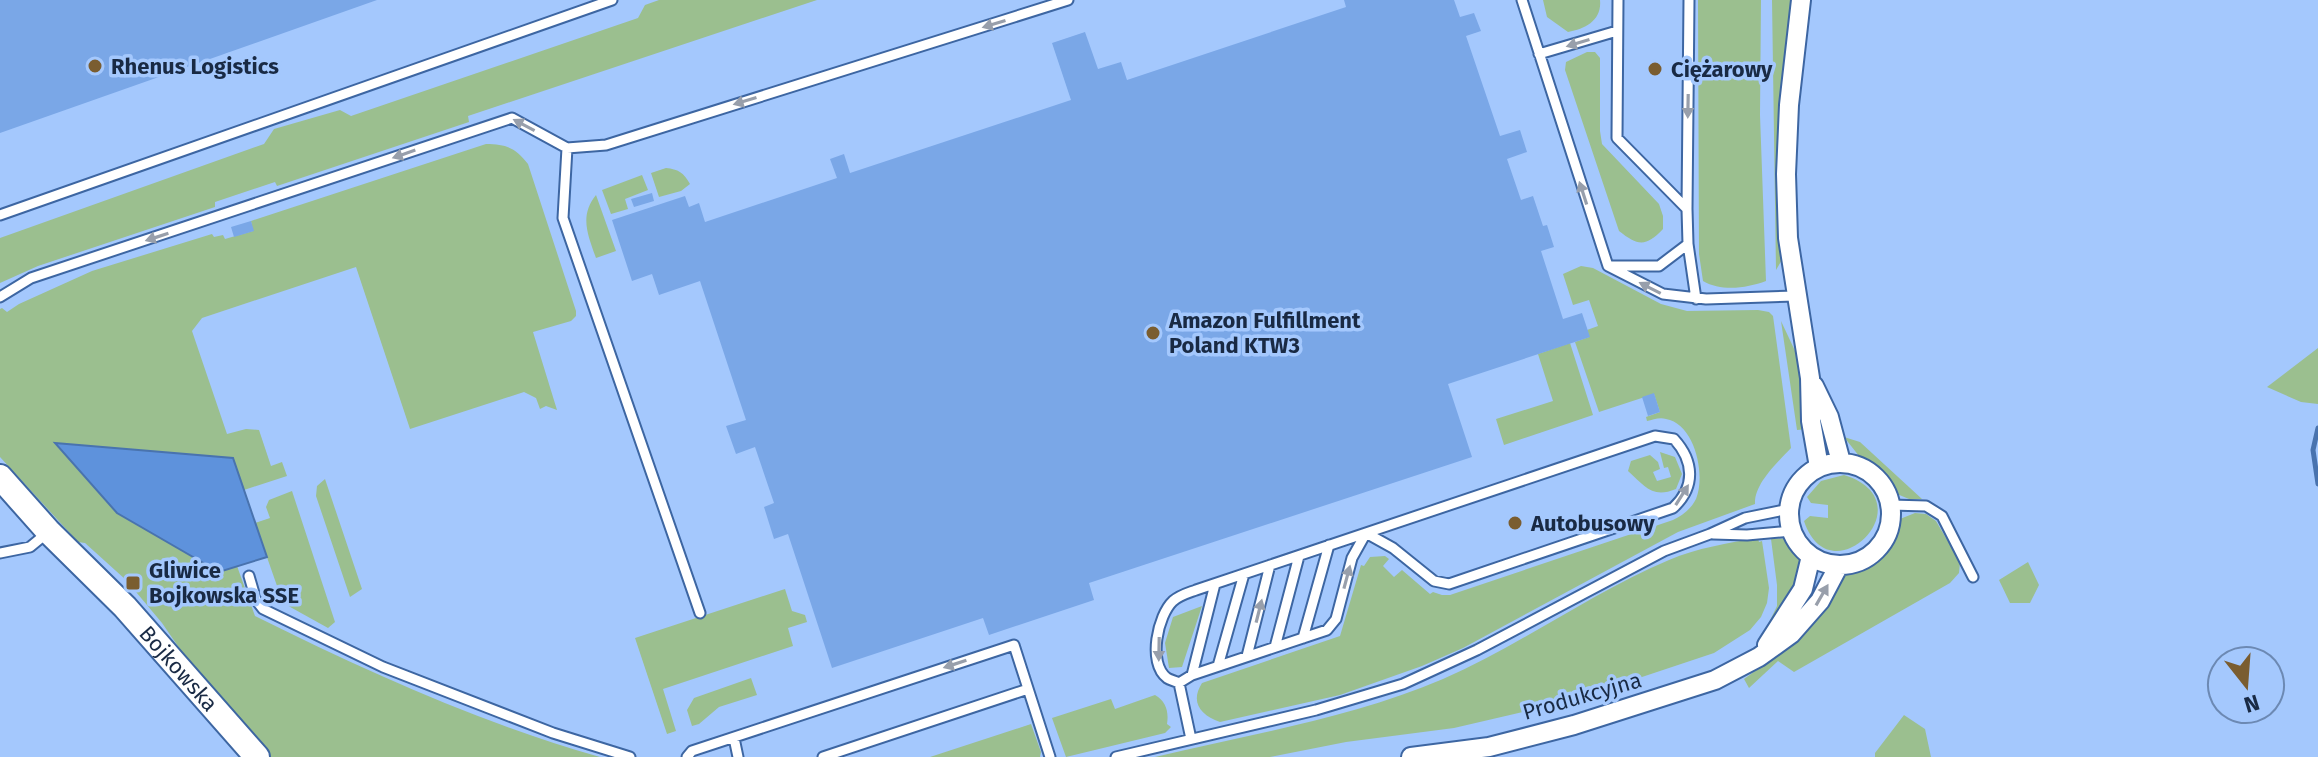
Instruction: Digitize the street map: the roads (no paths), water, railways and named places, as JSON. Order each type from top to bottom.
[{"type":"street","points":[[1801,0],[1789,105],[1786,174],[1788,238],[1810,378],[1811,421],[1819,467]]},
{"type":"street","points":[[1810,378],[1829,417],[1841,462]]},
{"type":"street","points":[[1841,462],[1860,466],[1875,476],[1886,489],[1891,505],[1891,523],[1886,539],[1875,552],[1860,561],[1839,565],[1826,563],[1802,548],[1792,531],[1789,509],[1800,482],[1819,467],[1841,462]]},
{"type":"street","name":"Bojkowska","points":[[0,477],[48,531],[125,607],[257,757]]},
{"type":"street","points":[[1759,657],[1799,597],[1811,556]]},
{"type":"street","name":"Produkcyjna","points":[[1411,757],[1489,747],[1574,725],[1703,684],[1759,657],[1791,634],[1808,618],[1839,565]]},
{"type":"lane","points":[[0,215],[612,0]]},
{"type":"lane","points":[[0,297],[31,278],[512,118],[567,148],[606,145],[1068,0]]},
{"type":"lane","points":[[1522,0],[1608,266],[1663,294],[1696,299],[1795,296]]},
{"type":"lane","points":[[1618,0],[1617,138],[1687,209]]},
{"type":"lane","points":[[1689,0],[1687,209],[1688,244],[1696,299]]},
{"type":"lane","points":[[1539,54],[1617,31]]},
{"type":"lane","points":[[567,148],[563,218],[700,613]]},
{"type":"lane","points":[[1608,266],[1659,266],[1688,244]]},
{"type":"lane","points":[[1179,683],[1166,677],[1159,665],[1156,649],[1162,620],[1170,603],[1180,595],[1655,436],[1674,439],[1689,462],[1690,483],[1684,498],[1673,508],[1449,584],[1434,581],[1393,548],[1366,533]]},
{"type":"lane","points":[[1891,505],[1926,506],[1942,516],[1973,577]]},
{"type":"lane","points":[[1116,757],[1316,710],[1403,684],[1477,650],[1653,556],[1745,518],[1789,509]]},
{"type":"lane","points":[[0,553],[30,547],[48,531]]},
{"type":"lane","points":[[1710,534],[1792,531]]},
{"type":"lane","points":[[1179,683],[1192,675],[1327,630],[1336,619],[1352,558],[1366,533]]},
{"type":"lane","points":[[1303,638],[1329,545]]},
{"type":"lane","points":[[1275,647],[1299,556]]},
{"type":"lane","points":[[1247,656],[1270,565]]},
{"type":"lane","points":[[1218,666],[1244,574]]},
{"type":"lane","points":[[249,576],[256,600],[263,609],[366,660],[553,733],[630,757]]},
{"type":"lane","points":[[1192,675],[1215,584]]},
{"type":"lane","points":[[687,757],[692,751],[1014,645],[1050,757]]},
{"type":"lane","points":[[1179,683],[1191,739]]},
{"type":"lane","points":[[823,757],[1028,689]]},
{"type":"lane","points":[[734,738],[738,757]]},
{"type":"water","points":[[55,443],[233,458],[267,557],[219,572],[117,513]]},
{"type":"waterway","points":[[2318,428],[2313,450],[2318,484]]},
{"type":"place","name":"Rhenus Logistics","points":[[95,66]]},
{"type":"place","name":"Ciężarowy","points":[[1655,69]]},
{"type":"place","name":"Amazon Fulfillment Poland KTW3","points":[[1153,333]]},
{"type":"place","name":"Autobusowy","points":[[1515,523]]},
{"type":"place","name":"Gliwice Bojkowska SSE","points":[[133,583]]}]
